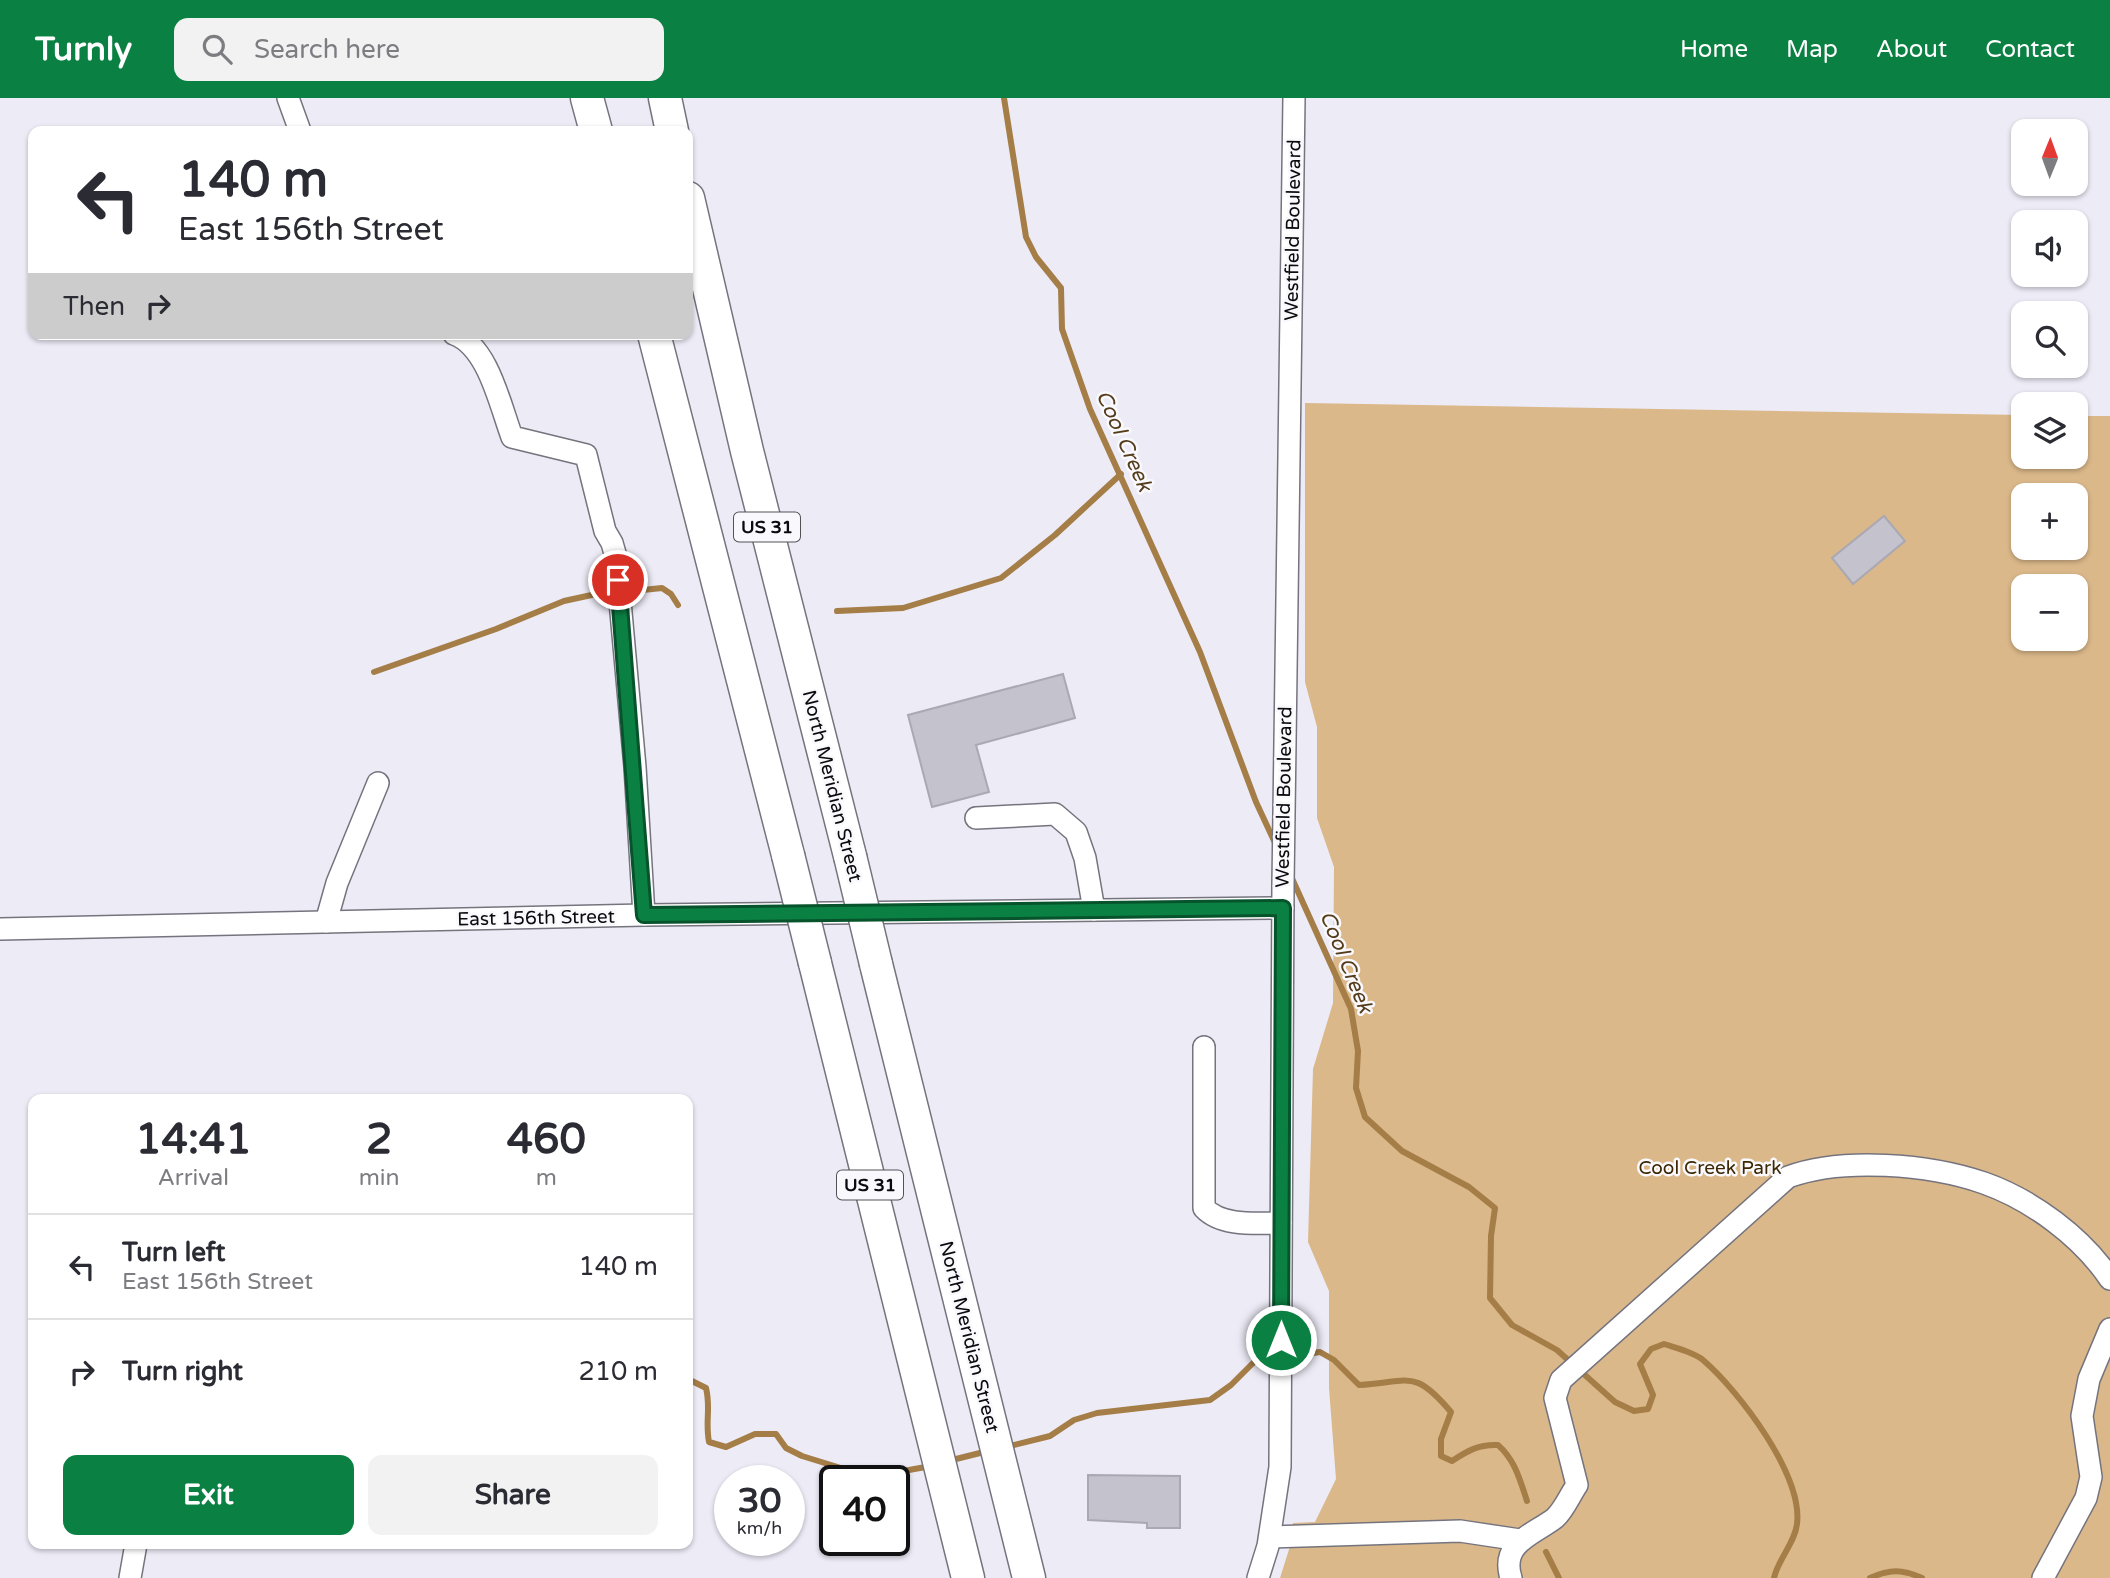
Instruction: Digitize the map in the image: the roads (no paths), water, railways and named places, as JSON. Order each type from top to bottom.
[{"type":"highway","points":[[664,98],[671,126]]},
{"type":"highway","name":"North Meridian Street","points":[[693,219],[747,451],[1029,1578]]},
{"type":"highway","name":"US 31","points":[[656,340],[788,855],[968,1578]]},
{"type":"street","points":[[288,98],[298,126]]},
{"type":"street","name":"Westfield Boulevard","points":[[1258,1578],[1270,1537],[1280,1467],[1283,885],[1294,98]]},
{"type":"street","points":[[468,340],[482,358],[512,437],[586,455],[605,531],[616,557],[644,915]]},
{"type":"street","points":[[326,922],[337,883],[378,783]]},
{"type":"street","points":[[976,818],[1055,814],[1076,832],[1085,858],[1094,910]]},
{"type":"street","name":"East 156th Street","points":[[0,929],[644,915],[1283,908]]},
{"type":"street","points":[[1204,1047],[1203,1208],[1213,1218],[1252,1223],[1281,1223]]},
{"type":"street","points":[[1511,1578],[1508,1569],[1511,1551],[1520,1540],[1558,1516],[1577,1485],[1555,1398],[1561,1380],[1788,1177],[1810,1169],[1885,1166],[1936,1172],[1983,1183],[2040,1212],[2068,1233],[2096,1258],[2110,1279]]},
{"type":"street","points":[[2043,1578],[2086,1498],[2091,1477],[2082,1416],[2089,1379],[2110,1329]]},
{"type":"street","points":[[1270,1537],[1460,1531],[1520,1540]]},
{"type":"street","points":[[130,1578],[135,1549]]},
{"type":"waterway","name":"Cool Creek","points":[[1004,98],[1026,237],[1036,257],[1061,288],[1062,329],[1090,409],[1200,652],[1256,802],[1276,845]]},
{"type":"waterway","points":[[837,611],[903,608],[1001,578],[1055,535],[1121,474]]},
{"type":"waterway","points":[[633,591],[662,588],[671,594],[678,605]]},
{"type":"waterway","points":[[374,672],[496,629],[564,601],[610,591]]},
{"type":"waterway","name":"Cool Creek","points":[[1290,874],[1351,1009],[1358,1051],[1356,1088],[1365,1117],[1402,1151],[1469,1187],[1495,1208],[1491,1236],[1490,1298],[1512,1325],[1557,1350],[1615,1402],[1634,1411],[1648,1409],[1653,1395],[1640,1364],[1651,1349],[1664,1344],[1699,1357],[1734,1392],[1766,1435],[1790,1482],[1796,1504],[1796,1531],[1774,1578]]},
{"type":"waterway","points":[[1006,1447],[1050,1436],[1074,1420],[1097,1413],[1210,1400],[1231,1385],[1254,1362],[1320,1352],[1334,1360],[1359,1385],[1410,1381],[1428,1389],[1451,1412],[1441,1439],[1441,1456],[1452,1461],[1474,1449],[1498,1445],[1513,1464],[1527,1501]]},
{"type":"waterway","points":[[693,1382],[706,1388],[709,1442],[726,1447],[755,1434],[776,1434],[786,1448],[802,1456],[876,1476],[931,1466]]},
{"type":"waterway","points":[[948,1461],[988,1451]]},
{"type":"waterway","points":[[1546,1552],[1559,1578]]},
{"type":"waterway","name":"Cool Creek","points":[[1870,1578],[1896,1571],[1922,1578]]},
{"type":"park label","name":"Cool Creek Park","points":[[1710,1168]]}]
